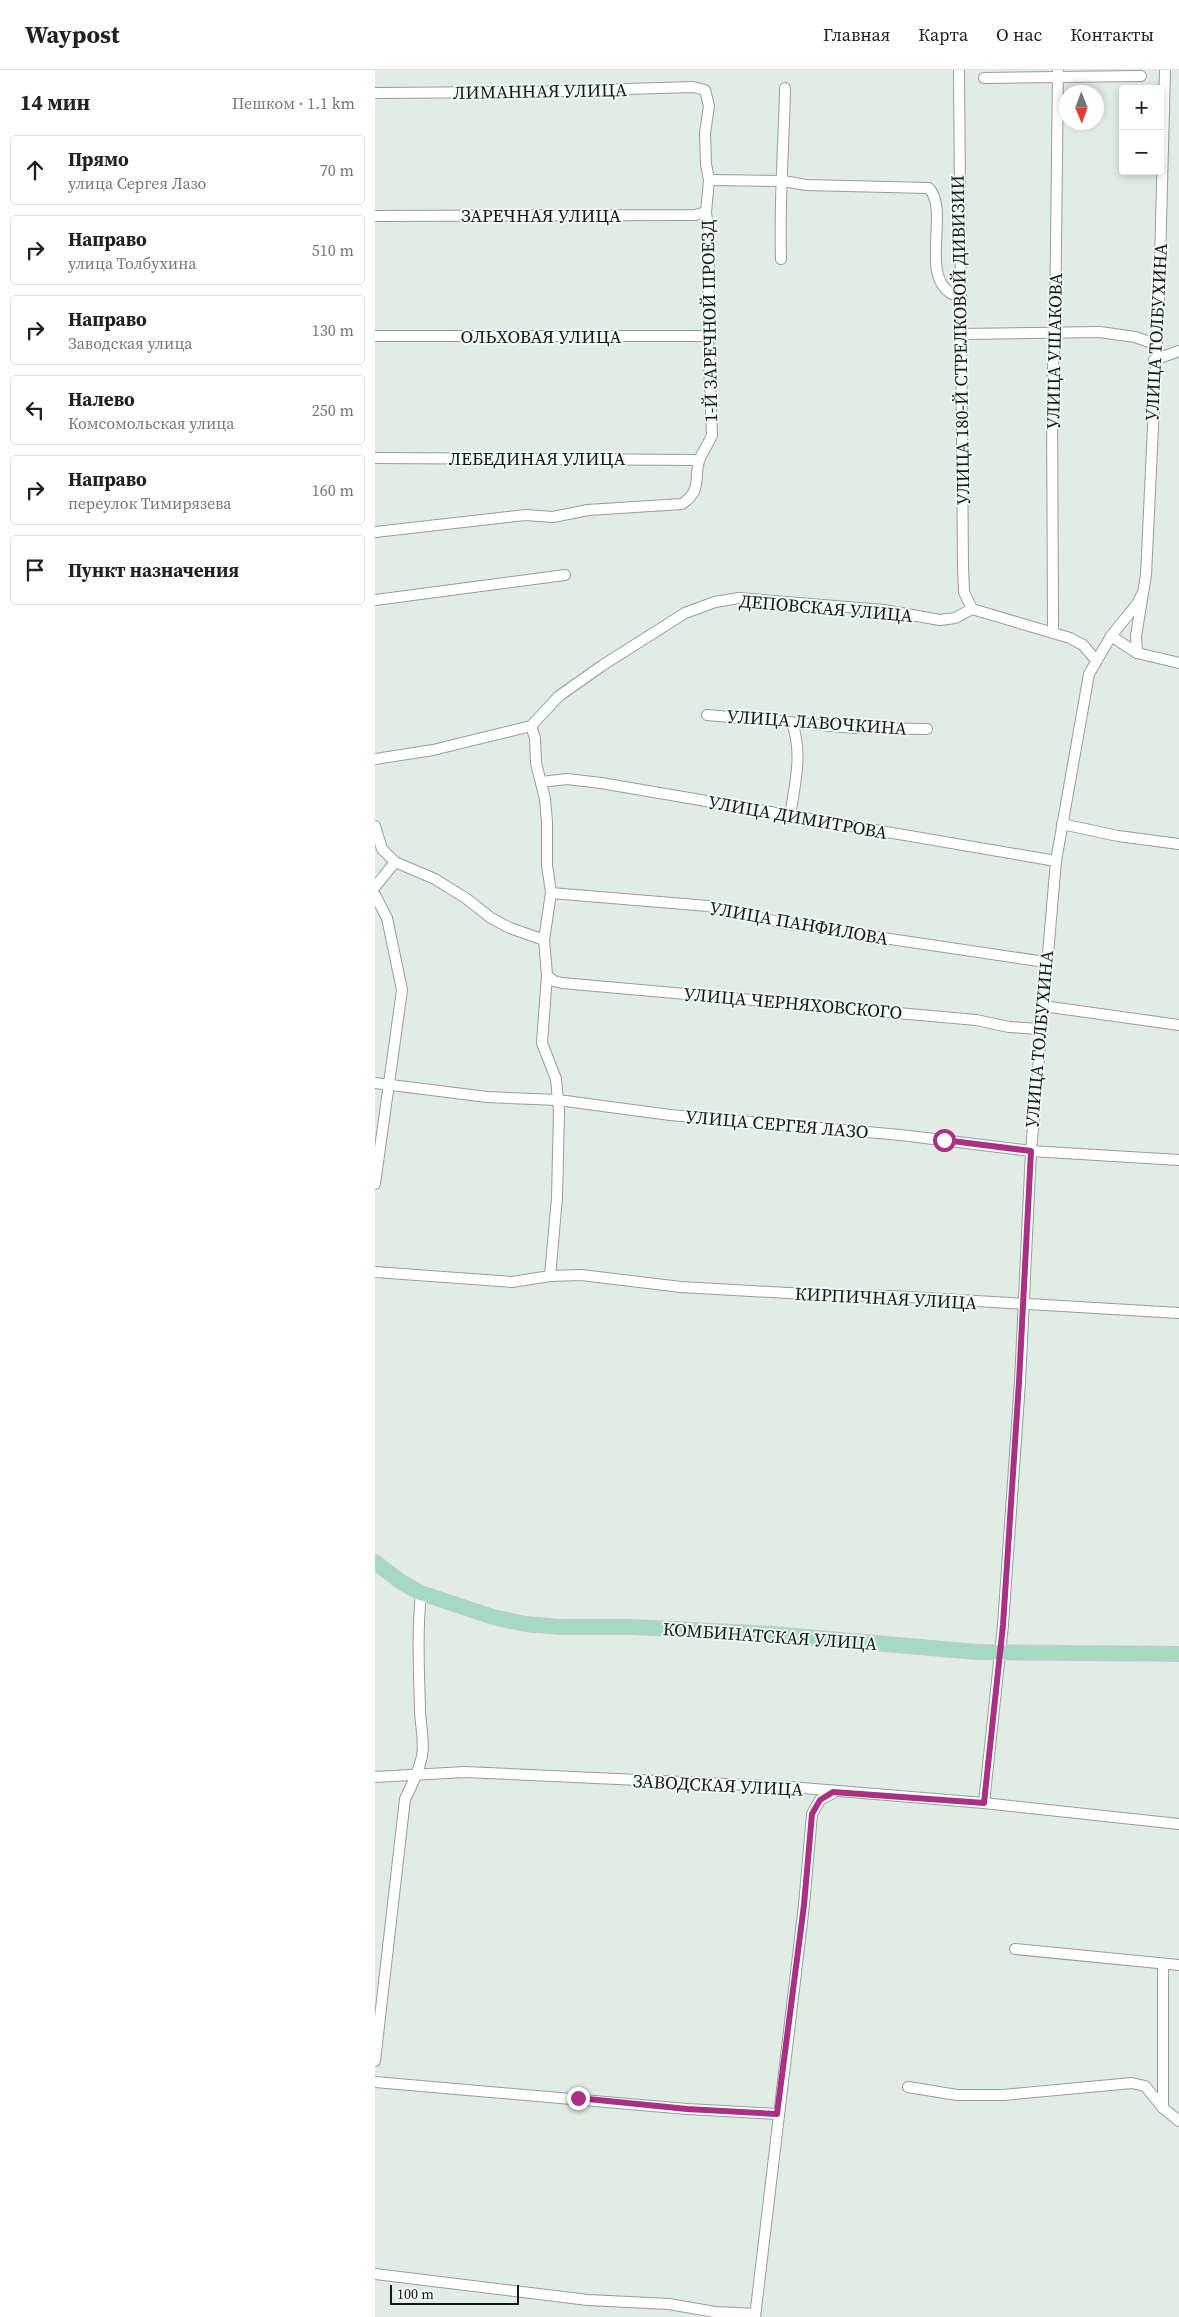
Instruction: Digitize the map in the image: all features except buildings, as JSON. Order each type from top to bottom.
[{"type":"main road","name":"КОМБИНАТСКАЯ УЛИЦА","points":[[375,1562],[401,1582],[421,1593],[493,1618],[534,1624],[714,1631],[977,1652],[1179,1654]]},
{"type":"street","name":"УЛИЦА 180-Й СТРЕЛКОВОЙ ДИВИЗИИ","points":[[959,70],[963,567],[964,592],[972,609]]},
{"type":"street","name":"УЛИЦА ТОЛБУХИНА","points":[[1137,652],[1136,636],[1146,575],[1163,187],[1165,70]]},
{"type":"street","points":[[984,78],[1058,73],[1141,76]]},
{"type":"street","name":"УЛИЦА УШАКОВА","points":[[1053,632],[1052,386],[1055,332],[1058,73]]},
{"type":"street","name":"ЛИМАННАЯ УЛИЦА","points":[[375,93],[528,92],[693,87],[705,90]]},
{"type":"street","points":[[781,259],[779,216],[783,181],[785,88]]},
{"type":"street","name":"1-Й ЗАРЕЧНОЙ ПРОЕЗД","points":[[375,532],[525,515],[553,517],[588,510],[682,504],[692,497],[698,482],[699,460],[707,450],[712,435],[708,336],[709,238],[706,212],[709,180],[706,164],[705,133],[709,106],[705,90]]},
{"type":"street","points":[[709,180],[783,181],[806,185],[929,188],[934,194],[936,202],[935,240],[941,284],[946,291],[952,294],[960,294]]},
{"type":"street","name":"ЗАРЕЧНАЯ УЛИЦА","points":[[375,216],[685,215],[706,212]]},
{"type":"street","points":[[960,334],[1036,335],[1055,332],[1100,332],[1135,337],[1155,344]]},
{"type":"street","name":"ОЛЬХОВАЯ УЛИЦА","points":[[375,336],[708,336]]},
{"type":"street","points":[[1155,360],[1179,351]]},
{"type":"street","name":"ЛЕБЕДИНАЯ УЛИЦА","points":[[375,458],[699,460]]},
{"type":"street","points":[[375,600],[565,575]]},
{"type":"street","name":"УЛИЦА ТОЛБУХИНА","points":[[984,1803],[1000,1651],[1019,1382],[1039,1029],[1043,1006],[1045,962],[1055,861],[1083,697],[1095,659],[1137,604],[1142,594]]},
{"type":"street","name":"ДЕПОВСКАЯ УЛИЦА","points":[[531,726],[559,696],[603,665],[685,613],[715,602],[739,598],[884,610],[940,620],[955,618],[972,609]]},
{"type":"street","points":[[972,609],[1071,638],[1083,645],[1095,659]]},
{"type":"street","points":[[1111,636],[1137,652],[1179,663]]},
{"type":"street","name":"УЛИЦА ЛАВОЧКИНА","points":[[707,715],[855,728],[927,729]]},
{"type":"street","points":[[790,815],[798,759],[797,736],[792,723]]},
{"type":"street","points":[[375,759],[433,750],[531,726],[535,738],[536,763],[547,822],[547,865],[551,893],[544,940],[547,975],[542,1043],[556,1079],[559,1111],[557,1198],[550,1276]]},
{"type":"street","name":"УЛИЦА ДИМИТРОВА","points":[[541,782],[567,779],[601,783],[1055,861]]},
{"type":"street","points":[[1062,824],[1118,836],[1179,844]]},
{"type":"street","points":[[375,826],[382,849],[395,862],[435,879],[467,898],[491,918],[510,928],[544,940]]},
{"type":"street","points":[[375,887],[395,862]]},
{"type":"street","name":"УЛИЦА ПАНФИЛОВА","points":[[551,893],[708,906],[783,923],[1045,962]]},
{"type":"street","points":[[375,895],[387,918],[402,990],[375,1184]]},
{"type":"street","name":"УЛИЦА ЧЕРНЯХОВСКОГО","points":[[547,975],[554,981],[562,983],[966,1019],[1009,1027],[1039,1029]]},
{"type":"street","points":[[1043,1006],[1179,1025]]},
{"type":"street","name":"УЛИЦА СЕРГЕЯ ЛАЗО","points":[[375,1084],[390,1084],[487,1097],[558,1100],[670,1115],[901,1135],[1031,1151],[1179,1160]]},
{"type":"street","name":"КИРПИЧНАЯ УЛИЦА","points":[[375,1272],[512,1282],[550,1276],[594,1276],[681,1287],[823,1295],[892,1296],[1179,1313]]},
{"type":"street","points":[[375,2060],[405,1799],[416,1775],[422,1755],[424,1735],[420,1712],[421,1651],[418,1626],[421,1593]]},
{"type":"street","name":"ЗАВОДСКАЯ УЛИЦА","points":[[375,1778],[465,1772],[789,1787],[984,1803],[1179,1824]]},
{"type":"street","points":[[375,2274],[588,2300],[669,2304],[715,2312],[755,2316],[777,2114],[801,1934],[812,1814],[820,1800],[833,1792]]},
{"type":"street","points":[[1015,1949],[1179,1965]]},
{"type":"street","points":[[1163,1964],[1163,2108]]},
{"type":"street","points":[[375,2082],[687,2109],[777,2114]]},
{"type":"street","points":[[907,2086],[957,2095],[1003,2095],[1132,2083],[1145,2086],[1163,2108],[1179,2121]]},
{"type":"route","points":[[578,2098],[687,2109],[777,2114],[804,1905],[812,1814],[820,1800],[833,1792],[984,1803],[1003,1625],[1019,1382],[1031,1151],[944,1140]]}]
